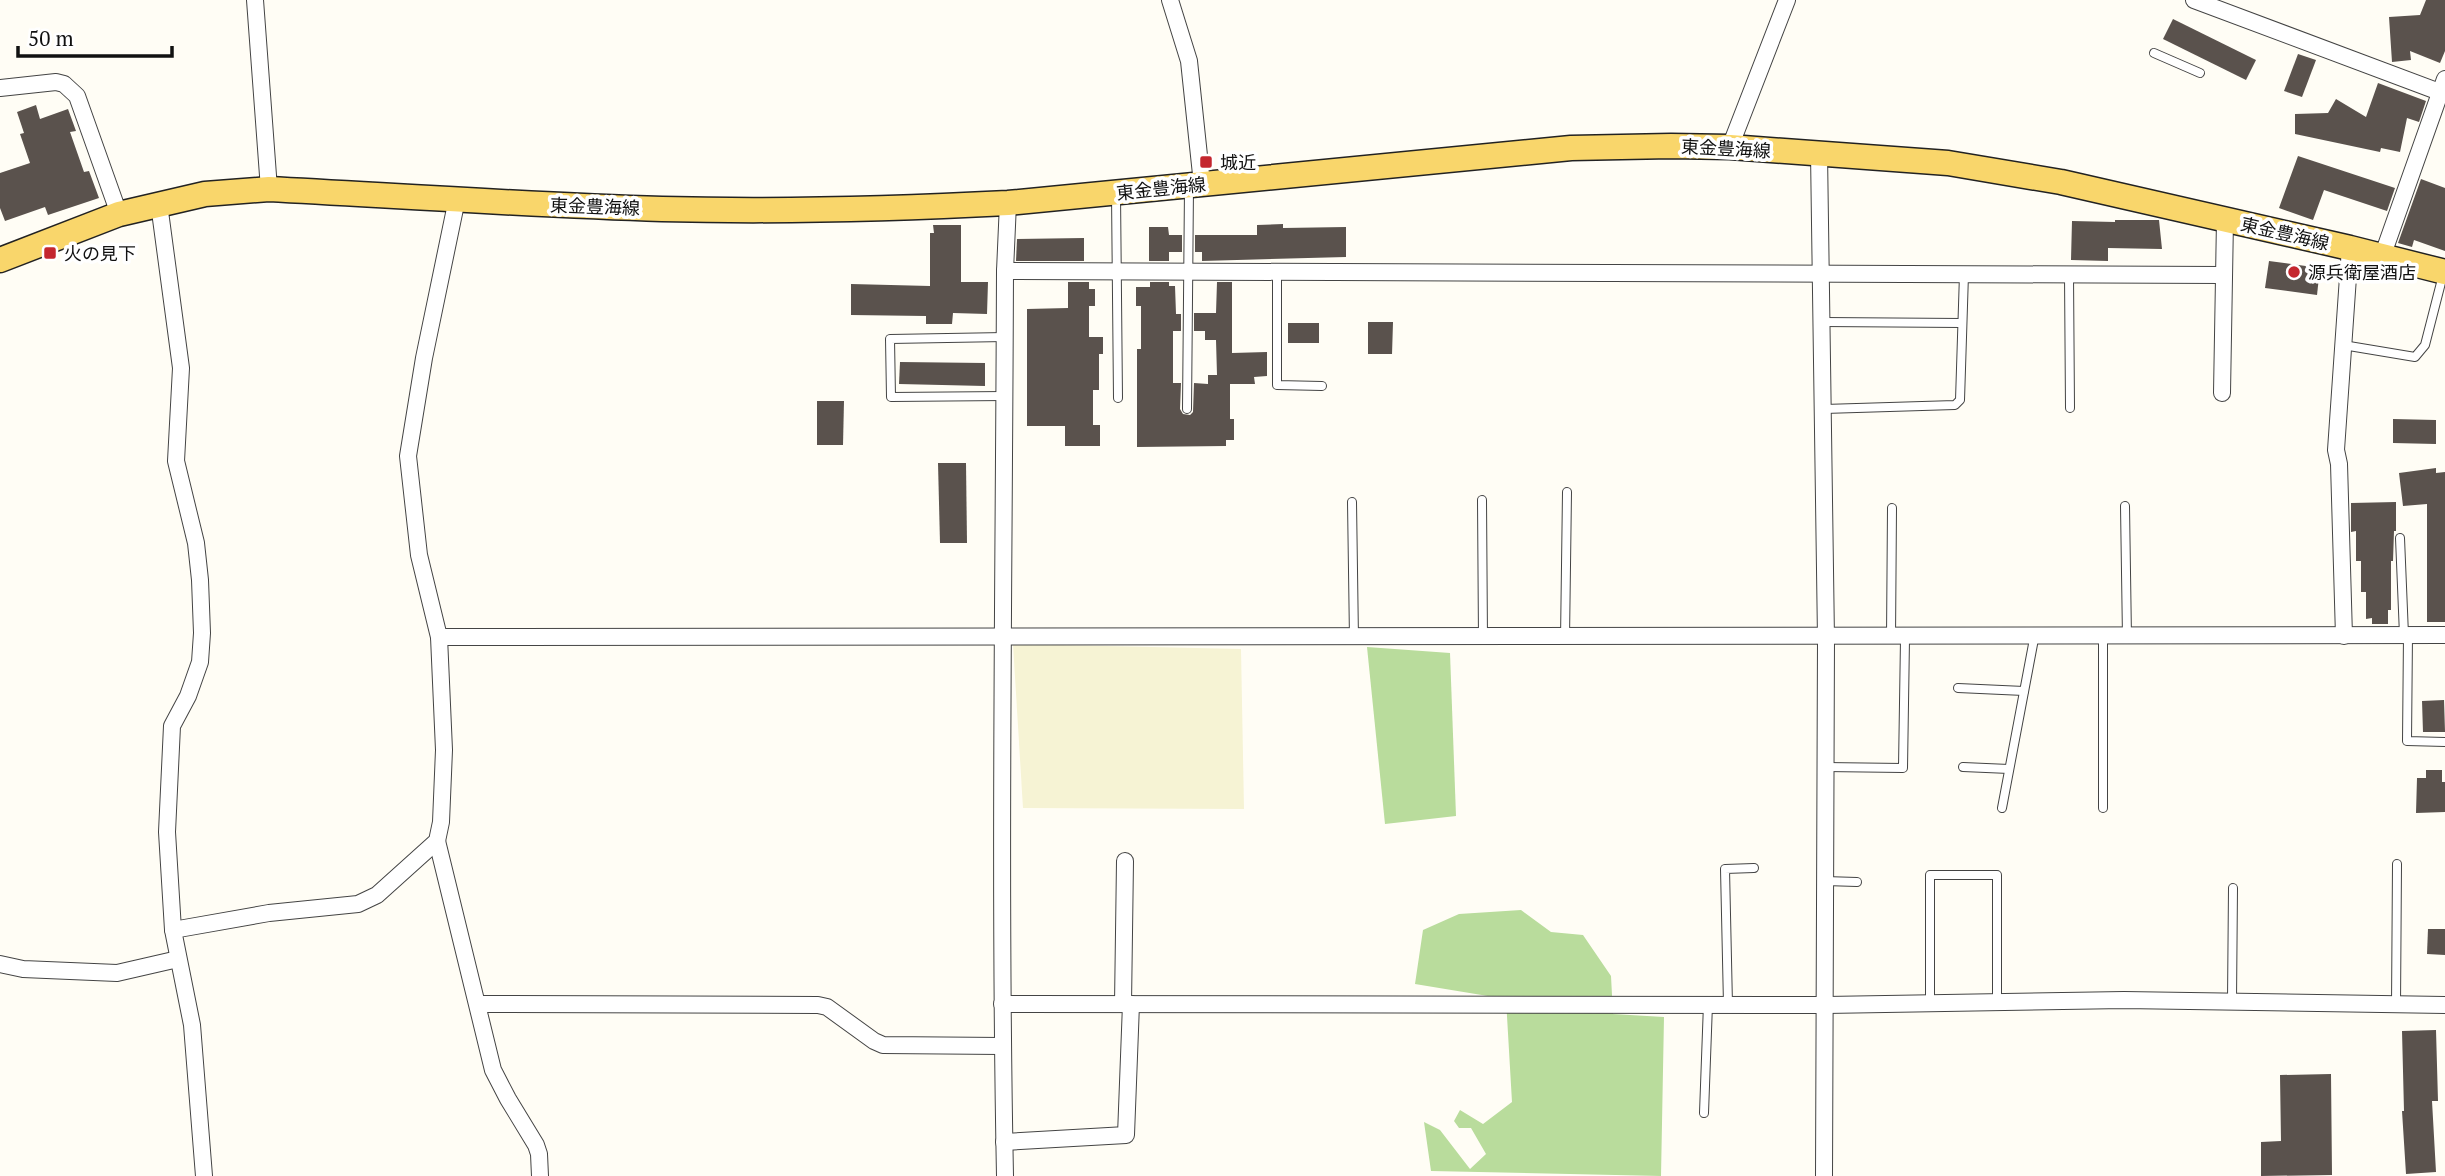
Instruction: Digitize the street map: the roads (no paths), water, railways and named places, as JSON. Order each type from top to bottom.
[{"type":"main road","name":"東金豊海線","points":[[0,260],[119,214],[205,194],[269,189],[662,209],[796,210],[1008,203],[1571,148],[1671,146],[1730,147],[1948,163],[2061,181],[2444,272]]},
{"type":"street","points":[[254,0],[269,189]]},
{"type":"street","points":[[1170,0],[1189,61],[1196,184]]},
{"type":"street","points":[[1730,147],[1787,0]]},
{"type":"street","points":[[2194,0],[2443,88],[2382,257]]},
{"type":"street","points":[[0,88],[56,82],[71,88],[77,96],[119,214]]},
{"type":"street","points":[[1819,153],[1826,639],[1824,1176]]},
{"type":"street","points":[[457,199],[422,370],[408,456],[419,555],[439,638],[444,750],[441,822],[437,841],[493,1070],[536,1145],[540,1176]]},
{"type":"street","points":[[1004,1176],[1002,1004],[1005,271],[1008,203]]},
{"type":"street","points":[[159,204],[181,368],[176,461],[196,543],[202,633],[200,662],[188,696],[172,726],[167,832],[173,930],[192,1025],[204,1176]]},
{"type":"street","points":[[2222,393],[2225,220]]},
{"type":"street","points":[[2344,636],[2339,464],[2336,450],[2350,248]]},
{"type":"street","points":[[1005,271],[2223,275]]},
{"type":"street","points":[[439,638],[2034,639],[2445,635]]},
{"type":"street","points":[[173,930],[270,914],[358,904],[377,895],[437,841]]},
{"type":"street","points":[[1004,1142],[1126,1135],[1125,861]]},
{"type":"street","points":[[0,964],[23,969],[117,973],[178,959]]},
{"type":"street","points":[[1002,1004],[1826,1005],[2232,1000],[2445,1005]]},
{"type":"street","points":[[478,1004],[818,1005],[827,1007],[883,1045],[1002,1046]]},
{"type":"lane","points":[[2154,53],[2200,74]]},
{"type":"lane","points":[[1187,409],[1188,272],[1196,184]]},
{"type":"lane","points":[[1116,192],[1118,398]]},
{"type":"lane","points":[[1278,272],[1277,385],[1322,386]]},
{"type":"lane","points":[[2343,345],[2415,357],[2425,345],[2444,272]]},
{"type":"lane","points":[[1824,410],[1955,405],[1959,400],[1964,274]]},
{"type":"lane","points":[[2068,275],[2070,408]]},
{"type":"lane","points":[[1823,322],[1962,323]]},
{"type":"lane","points":[[1005,337],[890,338],[891,397],[1005,396]]},
{"type":"lane","points":[[1565,639],[1567,492]]},
{"type":"lane","points":[[1482,500],[1483,639]]},
{"type":"lane","points":[[1352,502],[1354,639]]},
{"type":"lane","points":[[2125,506],[2127,638]]},
{"type":"lane","points":[[1825,767],[1903,768],[1892,508]]},
{"type":"lane","points":[[2400,538],[2406,635],[2407,741],[2445,742]]},
{"type":"lane","points":[[2103,638],[2103,808]]},
{"type":"lane","points":[[2002,808],[2034,639]]},
{"type":"lane","points":[[1958,688],[2024,691]]},
{"type":"lane","points":[[1963,767],[2009,769]]},
{"type":"lane","points":[[2396,1005],[2397,864]]},
{"type":"lane","points":[[1728,1005],[1725,869],[1754,868]]},
{"type":"lane","points":[[1930,1003],[1930,875],[1997,875],[1997,1002]]},
{"type":"lane","points":[[1825,881],[1857,882]]},
{"type":"lane","points":[[2232,1000],[2233,888]]},
{"type":"lane","points":[[1704,1114],[1708,1004]]},
{"type":"place","name":"城近","points":[[1206,162]]},
{"type":"place","name":"火の見下","points":[[50,253]]},
{"type":"place","name":"源兵衛屋酒店","points":[[2294,272]]}]
